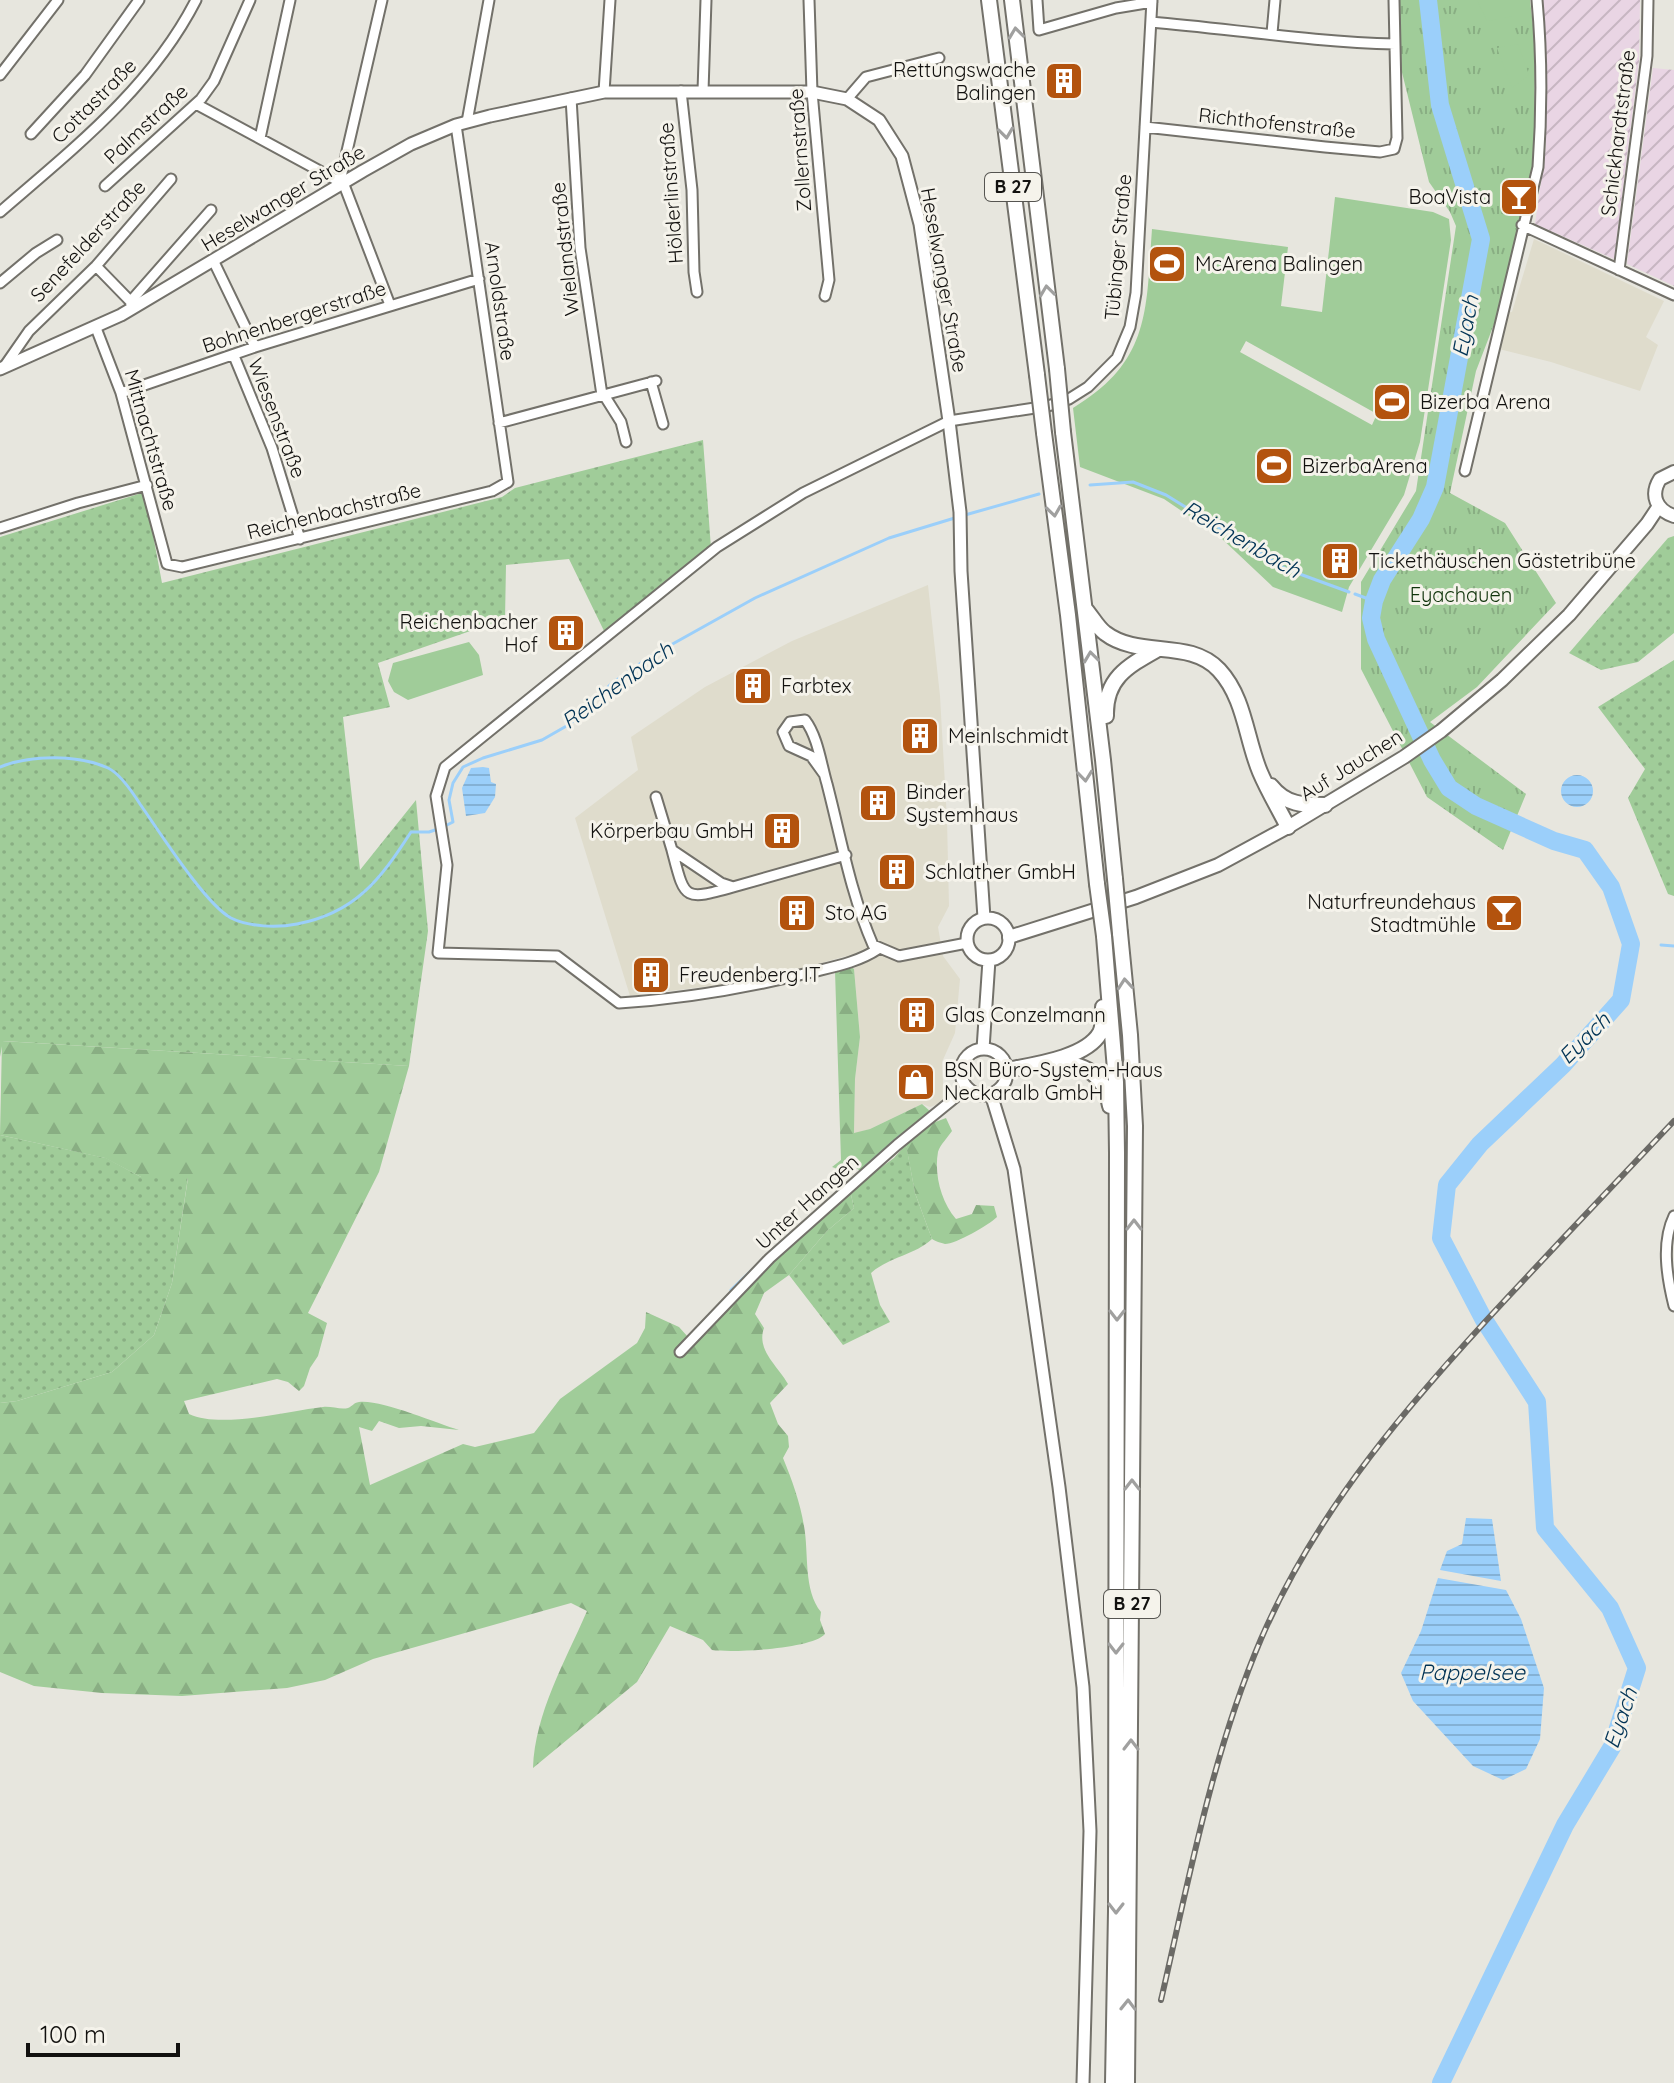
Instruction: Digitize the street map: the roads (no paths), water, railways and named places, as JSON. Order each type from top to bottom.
[{"type":"highway","name":"B 27","points":[[989,0],[1068,615],[1104,936],[1116,1082],[1116,1911],[1113,2083]]},
{"type":"highway","name":"B 27","points":[[1012,0],[1103,760],[1130,1035],[1135,1126],[1127,2083]]},
{"type":"highway","points":[[1085,609],[1104,633],[1128,645],[1178,650],[1199,656],[1218,669],[1232,689],[1260,772],[1288,827]]},
{"type":"highway","points":[[1103,760],[1107,737],[1106,699],[1114,682],[1129,665],[1158,649]]},
{"type":"highway","points":[[1260,772],[1279,796],[1291,803],[1325,805]]},
{"type":"highway","points":[[1007,1070],[1070,1055],[1088,1045],[1100,1033],[1106,959]]},
{"type":"highway","points":[[1043,1062],[1076,1063],[1097,1075],[1108,1092],[1117,1153]]},
{"type":"main road","points":[[1667,512],[1655,496],[1657,484],[1665,475],[1674,472]]},
{"type":"main road","name":"Auf Jauchen","points":[[1009,937],[1136,897],[1218,865],[1404,757],[1441,731],[1502,680],[1569,615],[1647,524],[1667,512]]},
{"type":"street","points":[[0,75],[58,0]]},
{"type":"street","points":[[31,134],[85,75],[139,0]]},
{"type":"street","name":"Cottastraße","points":[[0,212],[106,120],[146,77],[172,42],[196,0]]},
{"type":"street","name":"Palmstraße","points":[[105,186],[196,104],[214,81],[250,0]]},
{"type":"street","points":[[260,138],[290,0]]},
{"type":"street","points":[[382,0],[341,177],[390,305]]},
{"type":"street","name":"Arnoldstraße","points":[[489,0],[461,124],[508,482]]},
{"type":"street","points":[[604,92],[610,0]]},
{"type":"street","points":[[703,91],[706,0]]},
{"type":"street","name":"Zollernstraße","points":[[809,0],[812,92],[829,280],[825,296]]},
{"type":"street","points":[[1037,0],[1039,30],[1115,4],[1152,1]]},
{"type":"street","points":[[1272,33],[1275,0]]},
{"type":"street","points":[[1151,22],[1337,42],[1395,44],[1394,0]]},
{"type":"street","points":[[1465,471],[1538,167],[1540,34],[1537,0]]},
{"type":"street","name":"Schickhardtstraße","points":[[1619,270],[1647,56],[1648,0]]},
{"type":"street","name":"Tübinger Straße","points":[[878,949],[852,962],[764,984],[677,999],[619,1003],[557,956],[438,953],[447,865],[436,796],[445,767],[717,547],[803,493],[949,421],[1048,406],[1069,399],[1095,381],[1117,358],[1130,327],[1136,293],[1152,1]]},
{"type":"street","name":"Richthofenstraße","points":[[1145,127],[1380,152],[1394,149],[1397,138],[1395,44]]},
{"type":"street","points":[[847,99],[866,77],[939,58]]},
{"type":"street","name":"Hölderlinstraße","points":[[681,91],[692,190],[697,292]]},
{"type":"street","name":"Heselwanger Straße","points":[[2,368],[96,328],[411,144],[461,124],[604,92],[812,92],[847,99],[879,120],[902,156],[920,224],[960,512],[961,571],[984,918]]},
{"type":"street","name":"Wielandstraße","points":[[571,98],[580,248],[603,395]]},
{"type":"street","points":[[196,104],[342,183]]},
{"type":"street","name":"Senefelderstraße","points":[[2,368],[29,331],[96,266],[171,179]]},
{"type":"street","points":[[96,266],[133,304],[211,210]]},
{"type":"street","points":[[1522,225],[1674,295]]},
{"type":"street","points":[[0,283],[57,240]]},
{"type":"street","name":"Wiesenstraße","points":[[213,260],[255,347]]},
{"type":"street","name":"Bohnenbergerstraße","points":[[121,393],[255,347],[479,279]]},
{"type":"street","name":"Mittnachtstraße","points":[[96,328],[121,393],[167,564]]},
{"type":"street","name":"Wiesenstraße","points":[[234,356],[272,448],[300,539]]},
{"type":"street","points":[[499,423],[654,382],[663,424]]},
{"type":"street","points":[[603,395],[621,422],[626,442]]},
{"type":"street","name":"Reichenbachstraße","points":[[167,564],[182,567],[300,539],[492,491],[508,482]]},
{"type":"street","points":[[0,528],[147,485]]},
{"type":"street","points":[[824,774],[811,756],[789,746],[783,732],[790,722],[805,720],[810,727],[824,774],[864,923],[873,945],[899,956],[967,943]]},
{"type":"street","points":[[656,797],[680,883],[691,896],[702,896],[846,855]]},
{"type":"street","points":[[672,850],[721,883],[733,887]]},
{"type":"street","points":[[984,918],[1000,921],[1009,937],[1004,953],[989,960],[976,957],[967,943],[971,925],[984,918]]},
{"type":"street","points":[[983,1049],[989,960]]},
{"type":"street","points":[[983,1049],[1002,1057],[1007,1070],[1003,1085],[991,1094],[978,1094],[967,1088],[961,1074],[964,1060],[976,1050],[983,1049]]},
{"type":"street","name":"Unter Hangen","points":[[680,1352],[770,1258],[897,1145],[967,1088]]},
{"type":"street","points":[[991,1094],[1014,1169],[1082,1676],[1090,1831],[1083,2083]]},
{"type":"street","points":[[1674,1216],[1667,1250],[1674,1306]]},
{"type":"water","points":[[471,768],[489,768],[491,782],[496,784],[495,797],[485,813],[466,816],[462,788]]},
{"type":"water","points":[[1577,775],[1588,780],[1593,791],[1588,802],[1577,807],[1566,802],[1561,791],[1566,780]]},
{"type":"water","points":[[1466,1518],[1492,1519],[1501,1581],[1440,1570],[1447,1551],[1462,1544]]},
{"type":"water","name":"Pappelsee","points":[[1438,1578],[1506,1590],[1521,1619],[1544,1688],[1540,1739],[1526,1769],[1503,1780],[1473,1766],[1413,1701],[1401,1673],[1421,1631]]},
{"type":"waterway","name":"Eyach","points":[[1428,0],[1440,105],[1481,239],[1435,487],[1421,519],[1382,580],[1371,618],[1376,639],[1432,760],[1449,788],[1476,806],[1554,841],[1585,850],[1611,887],[1631,944],[1621,1000],[1563,1065],[1480,1144],[1447,1185],[1441,1238],[1484,1320],[1537,1402],[1545,1528],[1610,1608],[1637,1668],[1612,1747],[1565,1825],[1441,2083]]},
{"type":"waterway","name":"Reichenbach","points":[[1090,485],[1133,482],[1166,495],[1286,569],[1349,592]]},
{"type":"waterway","name":"Reichenbach","points":[[965,515],[1039,494]]},
{"type":"waterway","name":"Reichenbach","points":[[445,826],[453,822],[449,800],[453,783],[463,767],[542,740],[570,724],[611,684],[651,656],[755,598],[889,538],[958,517]]},
{"type":"waterway","name":"Reichenbach","points":[[1355,594],[1374,601]]},
{"type":"waterway","name":"Reichenbach","points":[[0,767],[39,758],[68,758],[108,768],[130,789],[208,898],[231,918],[255,925],[297,924],[335,912],[377,879],[411,832],[438,829]]},
{"type":"waterway","points":[[1661,945],[1674,946]]},
{"type":"waterway","points":[[864,1168],[900,1136]]},
{"type":"waterway","points":[[731,1290],[778,1245]]},
{"type":"railway","points":[[1161,2000],[1203,1817],[1229,1727],[1261,1639],[1310,1544],[1370,1458],[1436,1376],[1674,1121]]},
{"type":"place","name":"Rettungswache Balingen","points":[[1064,81]]},
{"type":"place","name":"BoaVista","points":[[1519,197]]},
{"type":"place","name":"McArena Balingen","points":[[1167,264]]},
{"type":"place","name":"Bizerba Arena","points":[[1392,402]]},
{"type":"place","name":"BizerbaArena","points":[[1274,466]]},
{"type":"place","name":"Tickethäuschen Gästetribüne","points":[[1340,561]]},
{"type":"place","name":"Reichenbacher Hof","points":[[566,633]]},
{"type":"place","name":"Farbtex","points":[[753,686]]},
{"type":"place","name":"Meinlschmidt","points":[[920,736]]},
{"type":"place","name":"Binder Systemhaus","points":[[878,803]]},
{"type":"place","name":"Körperbau GmbH","points":[[782,831]]},
{"type":"place","name":"Schlather GmbH","points":[[897,872]]},
{"type":"place","name":"Sto AG","points":[[797,913]]},
{"type":"place","name":"Naturfreundehaus Stadtmühle","points":[[1504,913]]},
{"type":"place","name":"Freudenberg IT","points":[[651,975]]},
{"type":"place","name":"Glas Conzelmann","points":[[917,1015]]},
{"type":"place","name":"BSN Büro-System-Haus Neckaralb GmbH","points":[[916,1082]]},
{"type":"park label","name":"Eyachauen","points":[[1461,595]]}]
